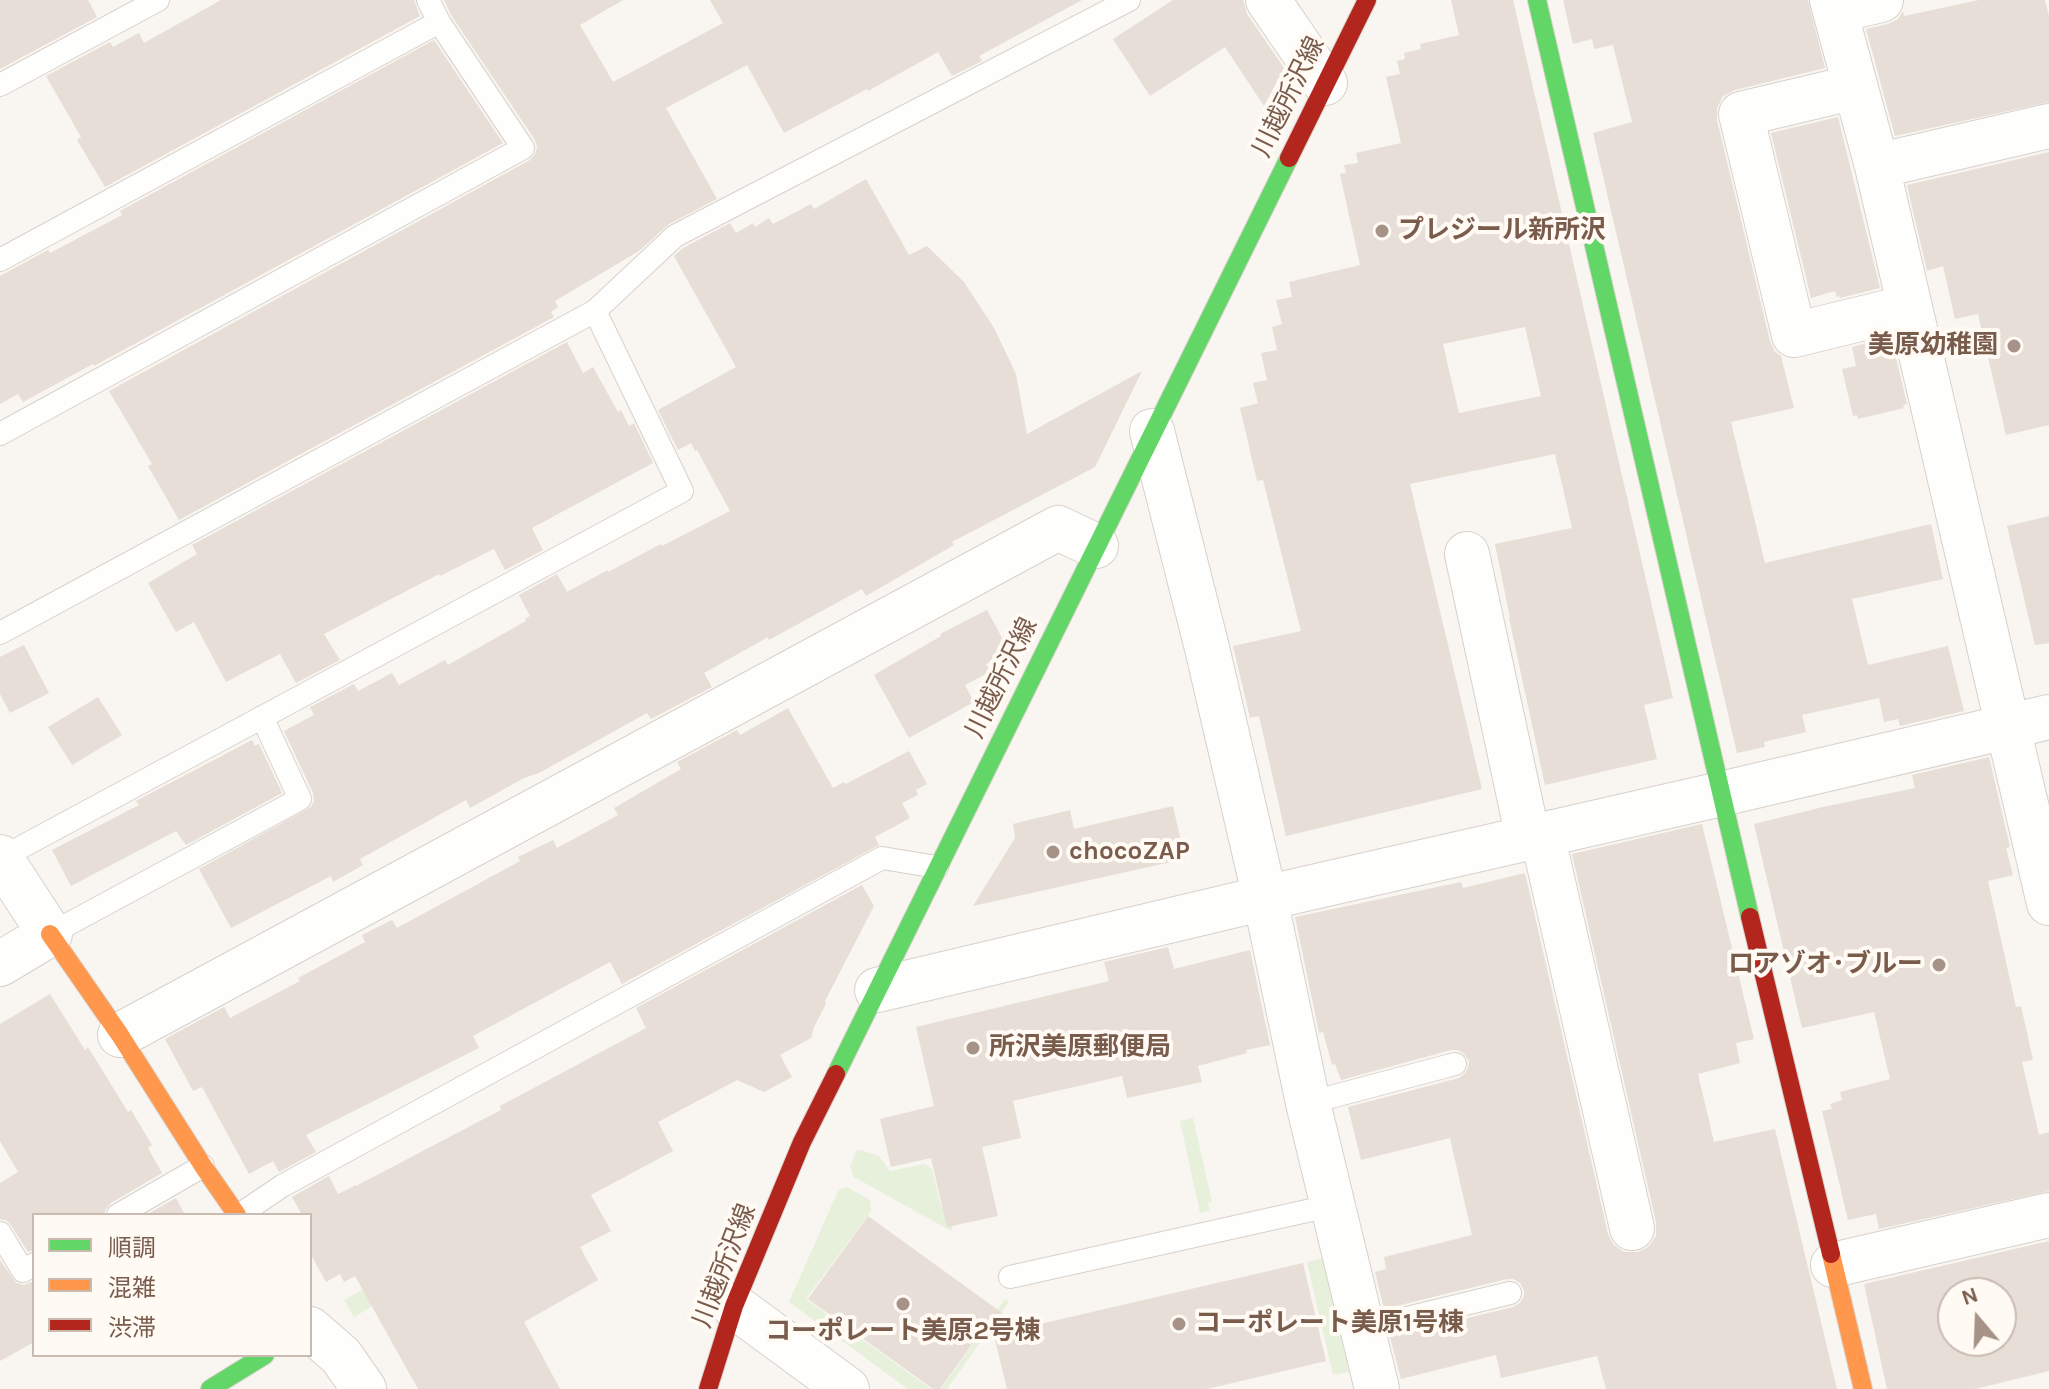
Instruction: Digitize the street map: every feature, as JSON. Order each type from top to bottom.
[{"type":"street","points":[[1268,0],[1325,83]]},
{"type":"street","name":"川越所沢線","points":[[708,1389],[734,1306],[809,1125],[1367,0]]},
{"type":"street","points":[[1537,0],[1863,1389]]},
{"type":"street","points":[[1881,0],[1834,5],[1877,166],[1909,307],[2028,722],[2049,903]]},
{"type":"street","points":[[1855,87],[1741,114],[1794,335],[1909,307]]},
{"type":"street","points":[[1877,166],[2049,126]]},
{"type":"street","points":[[1152,431],[1207,648],[1265,898],[1308,1103],[1377,1389]]},
{"type":"street","points":[[120,1035],[1058,528],[1096,546]]},
{"type":"street","points":[[1467,554],[1632,1228]]},
{"type":"street","points":[[877,990],[2028,722]]},
{"type":"street","points":[[0,857],[237,1213]]},
{"type":"street","points":[[0,964],[50,934]]},
{"type":"street","points":[[1833,1265],[2049,1215]]},
{"type":"street","points":[[734,1306],[847,1389]]},
{"type":"street","points":[[312,1331],[341,1356],[364,1389]]},
{"type":"street","points":[[210,1389],[262,1357]]},
{"type":"lane","points":[[0,85],[158,0]]},
{"type":"lane","points":[[0,434],[523,148],[439,22],[428,0]]},
{"type":"lane","points":[[0,633],[595,311],[675,236],[1129,0]]},
{"type":"lane","points":[[0,260],[439,22]]},
{"type":"lane","points":[[0,857],[682,491],[595,311]]},
{"type":"lane","points":[[50,934],[300,799],[262,717]]},
{"type":"lane","points":[[241,1213],[282,1186],[882,858],[937,867]]},
{"type":"lane","points":[[1308,1103],[1455,1064]]},
{"type":"lane","points":[[121,1213],[203,1166]]},
{"type":"lane","points":[[1010,1277],[1334,1205]]},
{"type":"lane","points":[[0,1233],[23,1271],[32,1265]]},
{"type":"lane","points":[[1362,1329],[1510,1293]]},
{"type":"green space","points":[[1193,1118],[1212,1202],[1208,1203],[1210,1211],[1200,1213],[1180,1121]]},
{"type":"green space","points":[[856,1151],[879,1156],[890,1171],[925,1164],[932,1169],[941,1206],[952,1207],[957,1217],[951,1231],[854,1177],[850,1167]]},
{"type":"green space","points":[[847,1187],[870,1200],[871,1211],[806,1299],[931,1389],[908,1389],[789,1302],[838,1191]]},
{"type":"green space","points":[[481,1226],[373,1306],[354,1317],[344,1300]]},
{"type":"green space","points":[[1323,1258],[1349,1372],[1333,1375],[1307,1262]]},
{"type":"green space","points":[[1005,1299],[1009,1302],[947,1389],[941,1389]]},
{"type":"building","points":[[0,0],[88,0],[97,17],[0,69]]},
{"type":"building","points":[[221,0],[414,0],[420,16],[105,187],[77,140],[81,137],[46,76],[110,42],[113,47],[139,33],[144,43]]},
{"type":"building","points":[[444,0],[623,0],[580,25],[613,82],[723,23],[710,0],[1082,0],[979,56],[982,61],[952,76],[938,52],[784,133],[747,65],[666,108],[717,199],[669,224],[639,251],[555,301],[558,307],[551,312],[554,317],[179,520],[148,466],[152,464],[109,391],[530,160],[535,154],[535,140]]},
{"type":"building","points":[[1173,0],[1243,0],[1247,14],[1284,68],[1264,106],[1225,47],[1150,96],[1113,39]]},
{"type":"building","points":[[1451,0],[1513,0],[1673,698],[1644,705],[1657,759],[1545,785],[1495,544],[1572,528],[1555,454],[1410,484],[1482,789],[1286,836],[1259,716],[1250,718],[1233,646],[1301,631],[1263,480],[1257,481],[1240,408],[1258,403],[1253,383],[1267,380],[1261,353],[1277,350],[1272,327],[1282,324],[1276,300],[1292,297],[1289,282],[1360,265],[1340,174],[1346,173],[1344,165],[1358,163],[1356,153],[1401,143],[1386,77],[1400,74],[1397,61],[1405,59],[1404,53],[1421,49],[1420,44],[1459,35]],"holes":[[[1525,327],[1541,396],[1459,413],[1443,344]]]},
{"type":"building","points":[[1563,0],[1808,0],[1825,68],[1735,90],[1723,96],[1717,108],[1717,120],[1770,341],[1775,352],[1781,356],[1794,408],[1731,422],[1765,563],[1931,524],[1943,579],[1852,599],[1868,665],[1948,646],[1964,711],[1900,726],[1898,719],[1884,722],[1879,698],[1802,715],[1806,732],[1764,742],[1765,747],[1737,753],[1593,133],[1632,122],[1613,45],[1594,49],[1592,39],[1573,44]]},
{"type":"building","points":[[1979,0],[2045,0],[2049,16],[2049,102],[1895,136],[1866,29],[1888,24],[1898,19],[1903,11],[1904,16]]},
{"type":"building","points":[[434,40],[503,143],[94,366],[23,402],[18,394],[0,404],[0,276],[122,215],[120,211]]},
{"type":"building","points":[[1838,117],[1880,288],[1840,298],[1835,291],[1811,298],[1771,133]]},
{"type":"building","points":[[2049,152],[2049,425],[2006,435],[1978,314],[1955,319],[1943,266],[1927,271],[1907,185]]},
{"type":"building","points":[[866,179],[909,255],[927,246],[964,282],[994,328],[1016,374],[1027,434],[1142,371],[1095,467],[952,542],[954,545],[866,596],[862,589],[704,673],[712,687],[651,719],[647,713],[470,808],[466,800],[360,859],[363,865],[333,882],[331,876],[231,928],[199,869],[311,807],[313,793],[284,731],[314,715],[310,707],[354,684],[358,691],[392,673],[399,685],[445,660],[448,665],[526,621],[530,616],[519,595],[557,574],[567,592],[730,511],[697,450],[691,443],[678,450],[658,410],[736,367],[674,256],[730,223],[736,233],[753,223],[755,227],[769,218],[773,224],[811,204],[814,209]]},
{"type":"building","points":[[1891,337],[1907,404],[1903,405],[1904,408],[1858,419],[1857,415],[1853,416],[1842,369],[1856,366],[1852,347]]},
{"type":"building","points":[[567,342],[583,373],[593,367],[618,412],[621,410],[629,426],[634,423],[653,463],[532,528],[543,550],[505,570],[494,549],[324,634],[340,660],[296,683],[280,654],[226,682],[194,622],[176,632],[148,583],[197,554],[192,545]]},
{"type":"building","points":[[2049,516],[2049,643],[2035,645],[2007,526]]},
{"type":"building","points":[[987,610],[1009,651],[986,664],[990,672],[965,685],[974,702],[909,738],[874,675],[940,634]]},
{"type":"building","points":[[24,645],[49,693],[10,713],[0,694],[0,657]]},
{"type":"building","points":[[98,697],[122,735],[72,765],[48,727]]},
{"type":"building","points":[[788,708],[833,788],[909,751],[927,784],[916,790],[918,795],[902,803],[910,818],[875,837],[879,845],[622,984],[610,962],[473,1036],[479,1048],[306,1135],[316,1152],[279,1172],[273,1161],[249,1174],[202,1087],[193,1091],[165,1039],[224,1007],[230,1018],[365,942],[362,935],[392,920],[397,928],[553,840],[557,848],[618,815],[614,808],[681,769],[677,762],[737,730],[740,735]]},
{"type":"building","points":[[252,740],[255,746],[259,744],[282,793],[186,845],[176,831],[71,886],[52,850],[139,805],[136,801]]},
{"type":"building","points":[[1989,757],[2010,847],[2006,848],[2013,875],[1988,881],[2016,1007],[2021,1006],[2033,1060],[2022,1062],[2039,1135],[2049,1132],[2049,1191],[1879,1229],[1876,1214],[1848,1220],[1822,1111],[1832,1109],[1830,1104],[1842,1100],[1840,1092],[1890,1079],[1874,1012],[1802,1028],[1754,824],[1915,788],[1912,775]]},
{"type":"building","points":[[1173,806],[1185,859],[973,906],[1015,838],[1013,824],[1070,810],[1074,829]]},
{"type":"building","points":[[1702,824],[1754,1039],[1736,1043],[1740,1063],[1698,1074],[1714,1142],[1775,1129],[1837,1389],[1606,1389],[1597,1356],[1501,1378],[1496,1355],[1401,1379],[1390,1337],[1513,1307],[1520,1303],[1524,1290],[1520,1283],[1507,1279],[1384,1309],[1375,1272],[1386,1269],[1384,1257],[1472,1235],[1450,1138],[1361,1160],[1348,1107],[1459,1078],[1468,1068],[1469,1061],[1458,1050],[1451,1050],[1341,1080],[1335,1064],[1332,1065],[1323,1032],[1319,1033],[1295,917],[1461,882],[1463,888],[1525,873],[1608,1234],[1613,1244],[1624,1252],[1638,1252],[1648,1247],[1656,1236],[1656,1222],[1572,854]]},
{"type":"building","points":[[862,885],[874,906],[825,1001],[811,1038],[780,1055],[792,1077],[764,1092],[737,1080],[658,1122],[673,1151],[591,1195],[611,1231],[580,1247],[598,1280],[524,1322],[560,1389],[418,1389],[355,1276],[344,1282],[340,1274],[326,1282],[312,1257],[312,1213],[301,1213],[292,1197],[329,1176],[338,1194],[501,1110],[500,1106],[646,1028],[636,1008]]},
{"type":"building","points":[[1168,947],[1174,969],[1250,950],[1270,1045],[1198,1066],[1202,1082],[1127,1098],[1122,1076],[1013,1101],[1021,1138],[982,1147],[998,1216],[947,1227],[931,1158],[891,1167],[880,1119],[934,1106],[916,1027],[1109,981],[1104,962]]},
{"type":"building","points":[[50,994],[85,1050],[88,1047],[128,1112],[131,1110],[152,1145],[148,1148],[162,1173],[111,1203],[105,1213],[32,1213],[32,1251],[28,1252],[11,1225],[0,1219],[0,1183],[18,1172],[0,1141],[0,1024]]},
{"type":"building","points":[[176,1198],[184,1213],[150,1213]]},
{"type":"building","name":"コーポレート美原1号棟","points":[[868,1216],[1023,1328],[1303,1263],[1326,1361],[1207,1389],[1007,1389],[990,1319],[940,1389],[933,1389],[808,1299]]},
{"type":"building","points":[[2049,1241],[2049,1371],[1975,1389],[1887,1389],[1864,1284]]},
{"type":"building","points":[[0,1260],[16,1283],[24,1285],[32,1282],[32,1343],[0,1361]]},
{"type":"traffic: fast","points":[[1537,0],[1750,917]]},
{"type":"traffic: fast","points":[[836,1074],[1289,158]]},
{"type":"traffic: fast","points":[[210,1389],[262,1357]]},
{"type":"traffic: slow","points":[[50,934],[236,1213]]},
{"type":"traffic: slow","points":[[1831,1254],[1863,1389]]},
{"type":"traffic: jam","points":[[1289,158],[1367,0]]},
{"type":"traffic: jam","points":[[1750,917],[1831,1254]]},
{"type":"traffic: jam","points":[[708,1389],[734,1306],[802,1142],[836,1074]]},
{"type":"place","name":"プレジール新所沢","points":[[1382,231]]},
{"type":"place","name":"美原幼稚園","points":[[2014,346]]},
{"type":"place","name":"chocoZAP","points":[[1053,852]]},
{"type":"place","name":"ロアゾオ･ブルー","points":[[1939,965]]},
{"type":"place","name":"所沢美原郵便局","points":[[973,1048]]},
{"type":"place","name":"コーポレート美原2号棟","points":[[903,1304]]},
{"type":"place","name":"コーポレート美原1号棟","points":[[1179,1324]]}]
